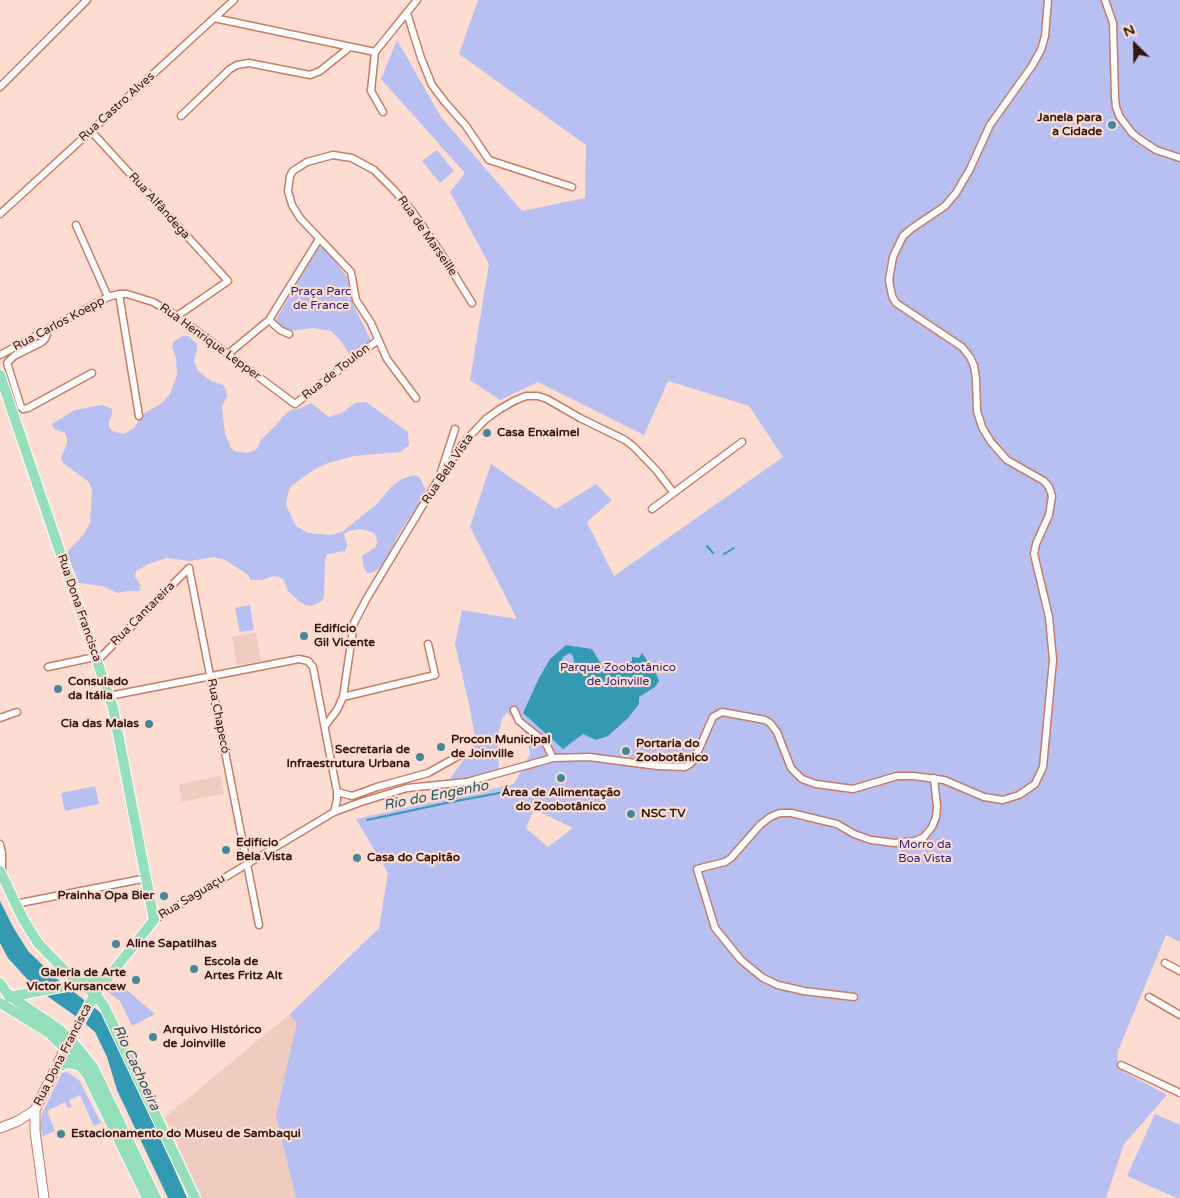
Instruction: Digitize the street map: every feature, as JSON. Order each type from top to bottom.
[{"type":"main road","name":"Rua Dona Francisca","points":[[0,375],[109,696],[123,754],[154,920],[93,998],[34,1110],[44,1198]]},
{"type":"main road","points":[[1,874],[27,928],[38,944],[81,983],[110,1016],[195,1198]]},
{"type":"main road","name":"Rua Dona Francisca","points":[[0,1001],[12,996],[108,978]]},
{"type":"main road","points":[[0,983],[12,996],[54,1024],[68,1044],[95,1088],[147,1198]]},
{"type":"main road","points":[[27,1018],[27,1007],[36,993]]},
{"type":"main road","points":[[0,1001],[68,1044],[88,1059],[98,1075],[156,1198]]},
{"type":"main road","points":[[56,1067],[68,1063],[81,1066]]},
{"type":"main road","points":[[0,1128],[18,1121],[34,1110]]},
{"type":"street","points":[[0,87],[88,0]]},
{"type":"street","name":"Rua Castro Alves","points":[[0,214],[234,0]]},
{"type":"street","points":[[383,112],[371,91],[375,52],[417,0]]},
{"type":"street","name":"Rua Saguaçu","points":[[154,920],[334,812],[392,792],[467,782],[553,758],[589,757],[658,766],[685,767],[694,760],[713,717],[717,713],[728,712],[765,720],[777,732],[792,768],[802,779],[809,783],[853,789],[897,776],[934,778],[950,782],[984,797],[1003,800],[1028,790],[1035,784],[1043,767],[1053,660],[1050,617],[1034,554],[1036,544],[1049,515],[1052,496],[1049,487],[1044,481],[1007,460],[991,442],[982,427],[976,411],[976,379],[970,357],[962,347],[896,303],[890,289],[890,270],[892,257],[903,236],[945,206],[956,193],[970,169],[988,130],[1026,76],[1041,50],[1045,36],[1048,0]]},
{"type":"street","points":[[1105,0],[1114,23],[1115,97],[1120,117],[1132,133],[1156,150],[1180,158]]},
{"type":"street","points":[[407,12],[421,58],[432,85],[466,126],[489,160],[572,187]]},
{"type":"street","points":[[214,18],[375,52]]},
{"type":"street","points":[[181,116],[230,69],[237,65],[249,63],[310,75],[320,72],[350,47]]},
{"type":"street","name":"Rua Alfândega","points":[[91,131],[228,281],[177,316]]},
{"type":"street","name":"Rua de Marseille","points":[[416,398],[392,366],[371,323],[356,300],[351,272],[300,218],[292,205],[288,191],[290,176],[302,165],[325,156],[343,156],[360,161],[380,176],[412,212],[436,245],[472,303]]},
{"type":"street","points":[[76,225],[108,297]]},
{"type":"street","points":[[228,354],[269,320],[319,238]]},
{"type":"street","points":[[119,294],[139,416]]},
{"type":"street","name":"Rua Carlos Koepp","points":[[0,355],[108,297],[119,294]]},
{"type":"street","name":"Rua Henrique Lepper","points":[[119,294],[135,296],[153,302],[177,316],[295,404]]},
{"type":"street","points":[[269,320],[280,330],[289,334]]},
{"type":"street","points":[[49,329],[46,339],[14,356],[8,363],[21,407],[23,409],[28,408],[92,373]]},
{"type":"street","name":"Rua de Toulon","points":[[295,404],[378,340]]},
{"type":"street","name":"Rua Bela Vista","points":[[325,726],[337,710],[342,697],[356,616],[438,480],[465,441],[486,419],[514,401],[526,396],[538,396],[630,444],[646,457],[673,492]]},
{"type":"street","points":[[438,480],[455,429]]},
{"type":"street","points":[[652,509],[742,442]]},
{"type":"street","name":"Rua Cantareira","points":[[96,659],[189,568]]},
{"type":"street","name":"Rua Chapecó","points":[[189,568],[259,925]]},
{"type":"street","points":[[342,697],[436,675],[428,644]]},
{"type":"street","points":[[48,667],[96,659]]},
{"type":"street","points":[[109,696],[299,659],[308,661],[313,667],[337,792],[334,812]]},
{"type":"street","points":[[514,710],[519,720],[545,742],[553,758]]},
{"type":"street","points":[[0,718],[17,712]]},
{"type":"street","points":[[337,792],[348,796],[358,795],[435,771],[462,754]]},
{"type":"street","points":[[854,997],[804,991],[778,985],[763,978],[741,960],[715,928],[698,869],[725,862],[760,825],[770,817],[780,814],[791,813],[837,824],[854,834],[871,840],[895,843],[915,841],[924,836],[932,827],[936,817],[937,806],[934,778]]},
{"type":"street","points":[[396,782],[405,789]]},
{"type":"street","points":[[392,792],[396,782]]},
{"type":"street","points":[[358,795],[361,802]]},
{"type":"street","points":[[0,844],[2,853],[1,874]]},
{"type":"street","points":[[15,904],[147,878]]},
{"type":"street","points":[[1165,963],[1180,971]]},
{"type":"street","points":[[1149,997],[1180,1015]]},
{"type":"street","points":[[1121,1065],[1180,1093]]},
{"type":"shaded area","points":[[256,632],[261,661],[237,665],[232,637]]},
{"type":"shaded area","points":[[566,645],[592,649],[604,669],[619,668],[632,661],[632,657],[639,658],[642,653],[656,673],[659,681],[655,687],[639,697],[639,704],[627,719],[608,736],[596,740],[583,734],[563,749],[523,713],[550,659]],"holes":[[[570,653],[573,656],[576,672],[572,672],[571,669],[565,670],[560,666],[563,657]]]},
{"type":"shaded area","points":[[221,776],[224,794],[182,802],[179,784]]},
{"type":"shaded area","points":[[0,901],[28,951],[57,979],[109,1021],[187,1198],[168,1198],[117,1090],[107,1057],[95,1032],[33,986],[28,985],[28,980],[8,958],[0,943]]},
{"type":"shaded area","points":[[289,1015],[298,1022],[276,1116],[296,1198],[202,1198],[165,1117]]},
{"type":"green space","name":"Morro da Boa Vista","points":[[478,0],[1180,0],[1180,942],[1166,935],[1118,1051],[1117,1068],[1167,1095],[1124,1144],[1106,1198],[296,1198],[276,1116],[297,1022],[289,1015],[379,928],[388,873],[356,819],[514,784],[530,754],[526,734],[507,712],[502,719],[498,735],[499,769],[469,779],[448,782],[476,742],[455,644],[462,610],[517,619],[470,527],[491,464],[556,509],[596,484],[612,500],[587,522],[614,576],[783,457],[749,406],[668,381],[644,435],[538,382],[500,400],[470,380],[489,264],[450,192],[465,173],[381,79],[397,40],[441,117],[522,211],[585,198],[586,145],[459,54]],"holes":[[[534,809],[573,828],[548,847],[526,828]]]},
{"type":"green space","points":[[437,150],[454,171],[440,183],[422,161]]},
{"type":"green space","name":"Praça Parc de France","points":[[320,247],[326,249],[347,277],[352,303],[372,342],[352,358],[340,340],[331,331],[313,328],[290,331],[275,321]]},
{"type":"green space","points":[[183,336],[189,336],[197,344],[194,361],[198,371],[211,381],[223,385],[226,390],[227,396],[222,407],[225,433],[231,448],[235,451],[246,453],[258,448],[260,441],[282,417],[291,410],[311,403],[329,417],[342,413],[355,403],[366,402],[408,432],[409,445],[400,452],[354,456],[328,463],[317,468],[290,487],[288,493],[286,505],[296,526],[308,533],[331,535],[342,532],[377,504],[392,486],[402,479],[414,475],[419,477],[425,488],[425,494],[397,537],[385,562],[377,570],[367,573],[362,556],[376,547],[376,536],[372,532],[360,529],[344,534],[347,545],[345,551],[327,554],[325,560],[324,596],[322,601],[311,606],[300,602],[288,591],[284,580],[279,577],[274,576],[262,580],[251,580],[248,575],[225,560],[214,557],[190,561],[166,558],[149,564],[136,571],[135,577],[141,586],[139,591],[117,593],[102,586],[79,583],[68,556],[68,551],[84,534],[90,523],[92,491],[89,482],[63,463],[61,458],[67,444],[67,438],[65,433],[54,429],[52,424],[75,410],[102,405],[112,409],[109,427],[112,431],[124,434],[134,428],[143,414],[162,403],[170,394],[177,375],[176,358],[172,347],[174,341]]},
{"type":"green space","points":[[250,605],[254,630],[240,632],[235,608]]},
{"type":"green space","points":[[95,786],[99,804],[65,811],[61,793]]},
{"type":"green space","points":[[116,981],[155,1014],[132,1026],[120,1001],[109,993]]},
{"type":"green space","points":[[67,1072],[79,1080],[101,1123],[94,1126],[80,1095],[69,1100],[72,1107],[68,1108],[65,1102],[47,1111],[55,1131],[43,1136],[40,1128],[42,1114],[62,1073]]},
{"type":"green space","points":[[1155,1114],[1180,1125],[1180,1198],[1127,1176]]},
{"type":"waterway","points":[[707,546],[713,553]]},
{"type":"waterway","points":[[724,554],[734,548]]},
{"type":"waterway","name":"Rio do Engenho","points":[[367,820],[510,791]]},
{"type":"place","name":"Janela para a Cidade","points":[[1112,125]]},
{"type":"place","name":"Casa Enxaimel","points":[[487,433]]},
{"type":"place","name":"Edifício Gil Vicente","points":[[304,636]]},
{"type":"place","name":"Consulado da Itália","points":[[58,689]]},
{"type":"place","name":"Cia das Malas","points":[[149,724]]},
{"type":"place","name":"Procon Municipal de Joinville","points":[[441,747]]},
{"type":"place","name":"Portaria do Zoobotânico","points":[[626,751]]},
{"type":"place","name":"Secretaria de Infraestrutura Urbana","points":[[420,757]]},
{"type":"place","name":"Área de Alimentação do Zoobotânico","points":[[561,778]]},
{"type":"place","name":"NSC TV","points":[[631,814]]},
{"type":"place","name":"Edifício Bela Vista","points":[[226,850]]},
{"type":"place","name":"Casa do Capitão","points":[[357,858]]},
{"type":"place","name":"Prainha Opa Bier","points":[[164,896]]},
{"type":"place","name":"Aline Sapatilhas","points":[[116,944]]},
{"type":"place","name":"Escola de Artes Fritz Alt","points":[[194,969]]},
{"type":"place","name":"Galeria de Arte Victor Kursancew","points":[[136,980]]},
{"type":"place","name":"Arquivo Histórico de Joinville","points":[[153,1037]]},
{"type":"place","name":"Estacionamento do Museu de Sambaqui","points":[[61,1134]]},
{"type":"park label","name":"Parque Zoobotânico de Joinville","points":[[618,675]]},
{"type":"water label","name":"Rio Cachoeira","points":[[136,1068]]}]
